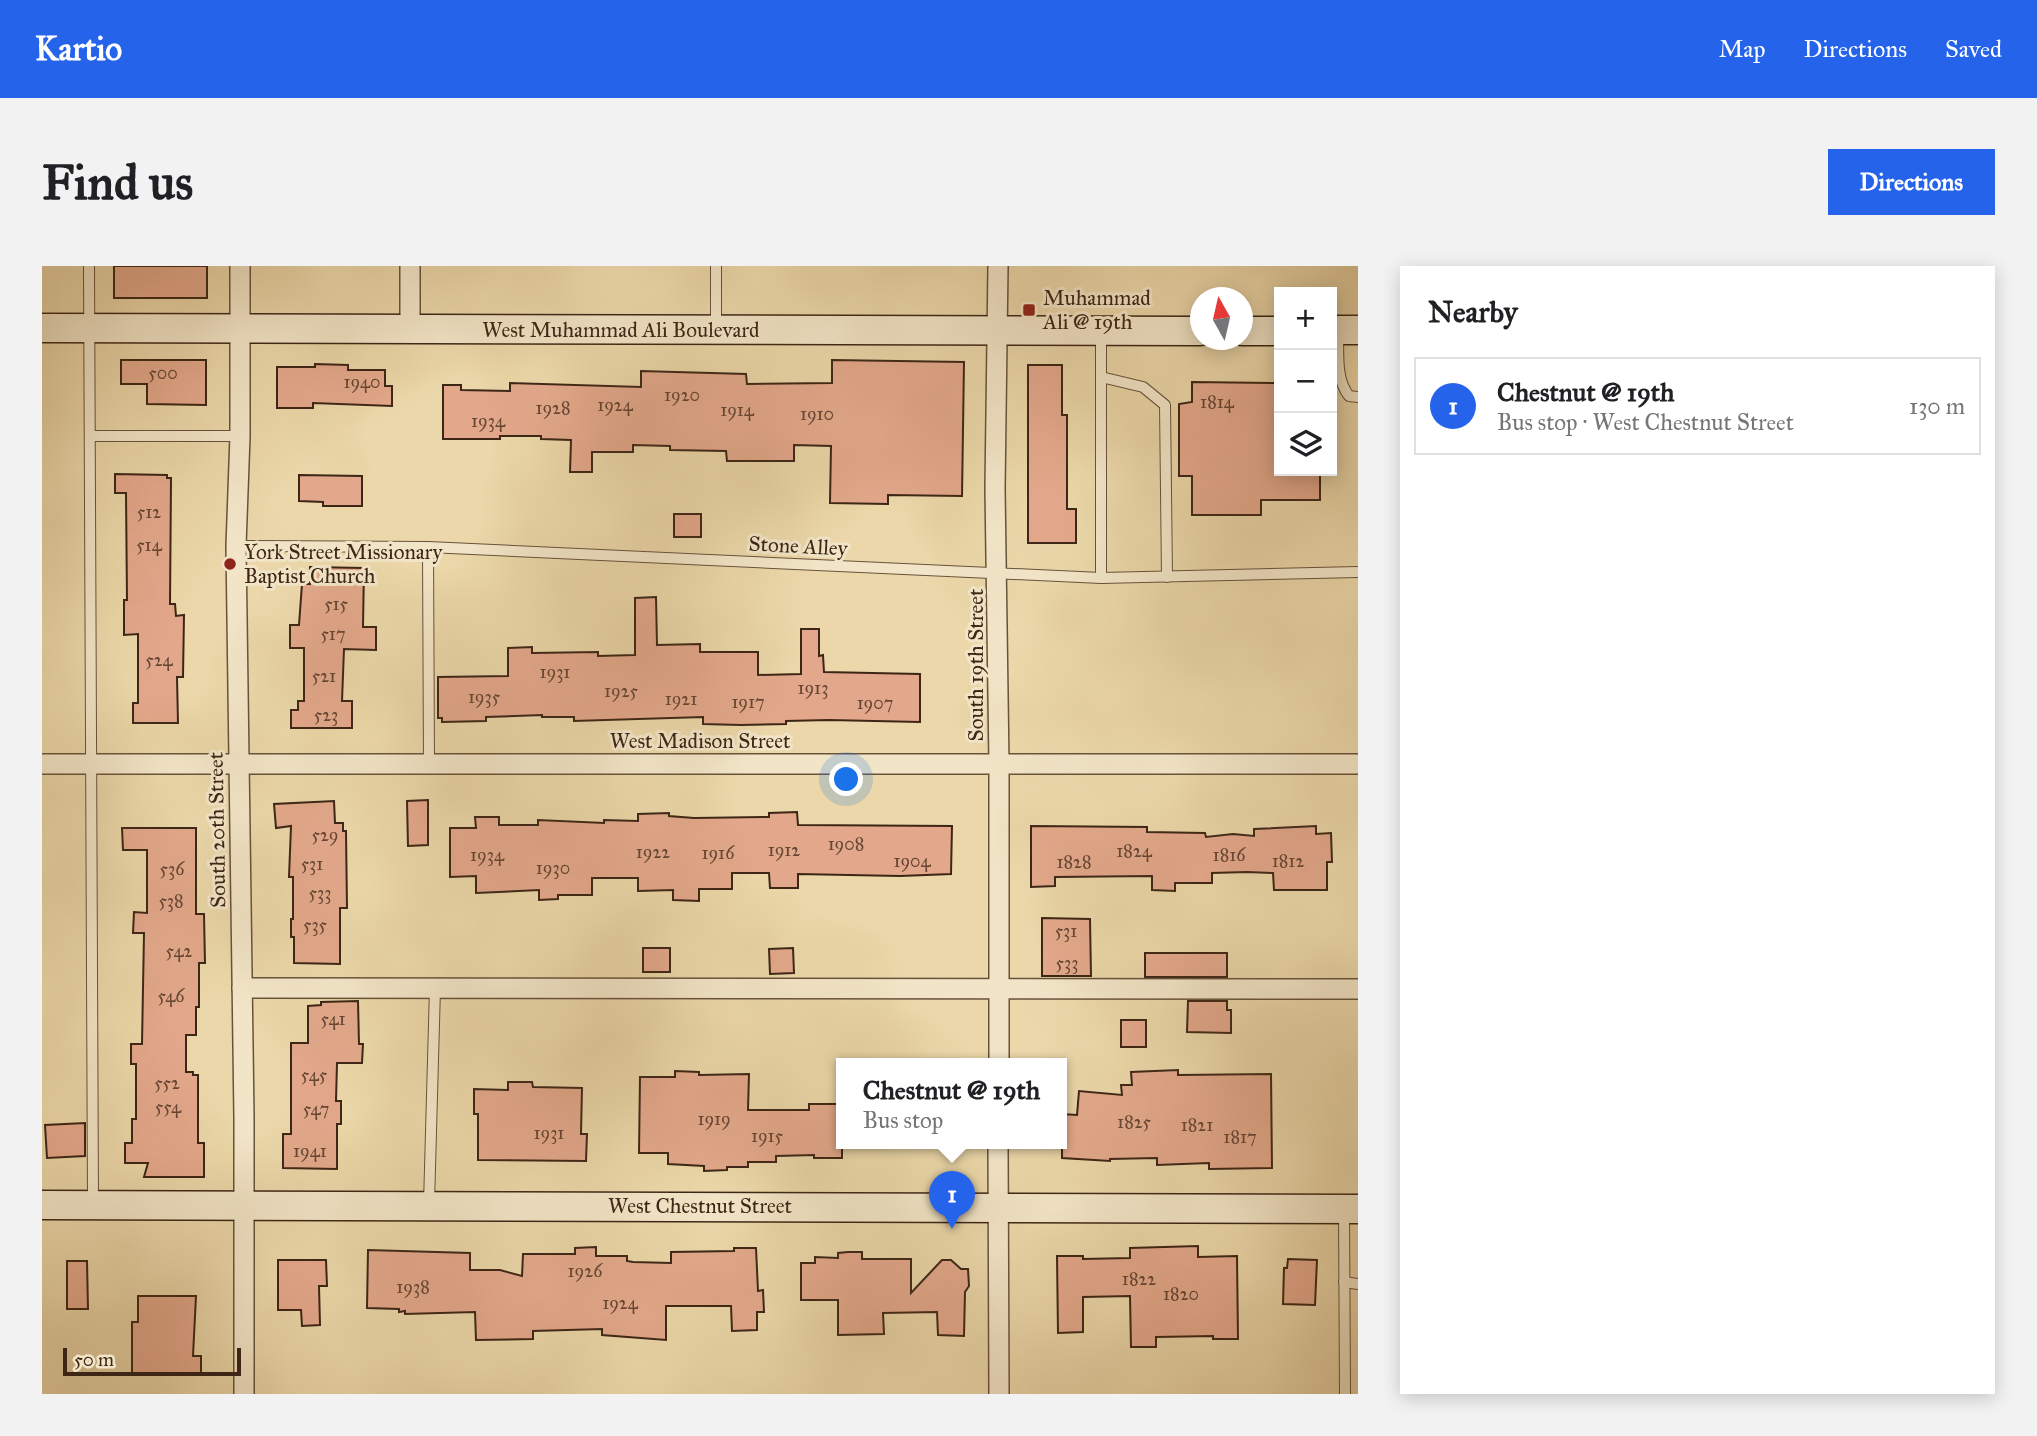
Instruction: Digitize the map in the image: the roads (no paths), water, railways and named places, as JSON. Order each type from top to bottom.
[{"type":"main road","name":"West Muhammad Ali Boulevard","points":[[42,328],[1190,331]]},
{"type":"main road","points":[[1253,331],[1274,331]]},
{"type":"main road","name":"West Chestnut Street","points":[[42,1205],[1351,1209]]},
{"type":"street","name":"South 20th Street","points":[[240,266],[240,436],[236,546],[244,1394]]},
{"type":"street","points":[[410,266],[410,330]]},
{"type":"street","name":"South 19th Street","points":[[998,266],[995,488],[998,575],[999,1058]]},
{"type":"street","name":"West Madison Street","points":[[42,764],[1358,764]]},
{"type":"street","points":[[242,988],[1358,989]]},
{"type":"street","points":[[998,1149],[999,1394]]},
{"type":"lane","points":[[89,266],[93,1205]]},
{"type":"lane","points":[[716,266],[716,330]]},
{"type":"lane","points":[[1343,330],[1339,376],[1349,396],[1358,397]]},
{"type":"lane","points":[[1101,331],[1101,578]]},
{"type":"lane","points":[[1101,377],[1143,387],[1165,405],[1167,577]]},
{"type":"lane","points":[[90,436],[240,436]]},
{"type":"lane","name":"Stone Alley","points":[[236,546],[428,547],[1101,578],[1358,572]]},
{"type":"lane","points":[[428,547],[429,764]]},
{"type":"lane","points":[[429,1205],[435,988]]},
{"type":"lane","points":[[1345,1394],[1344,1282],[1351,1209]]},
{"type":"lane","points":[[1344,1282],[1358,1284]]},
{"type":"place","name":"Muhammad Ali @ 19th","points":[[1029,310]]},
{"type":"place","name":"York Street Missionary Baptist Church","points":[[230,564]]},
{"type":"place","name":"Chestnut @ 19th","points":[[952,1229]]}]
